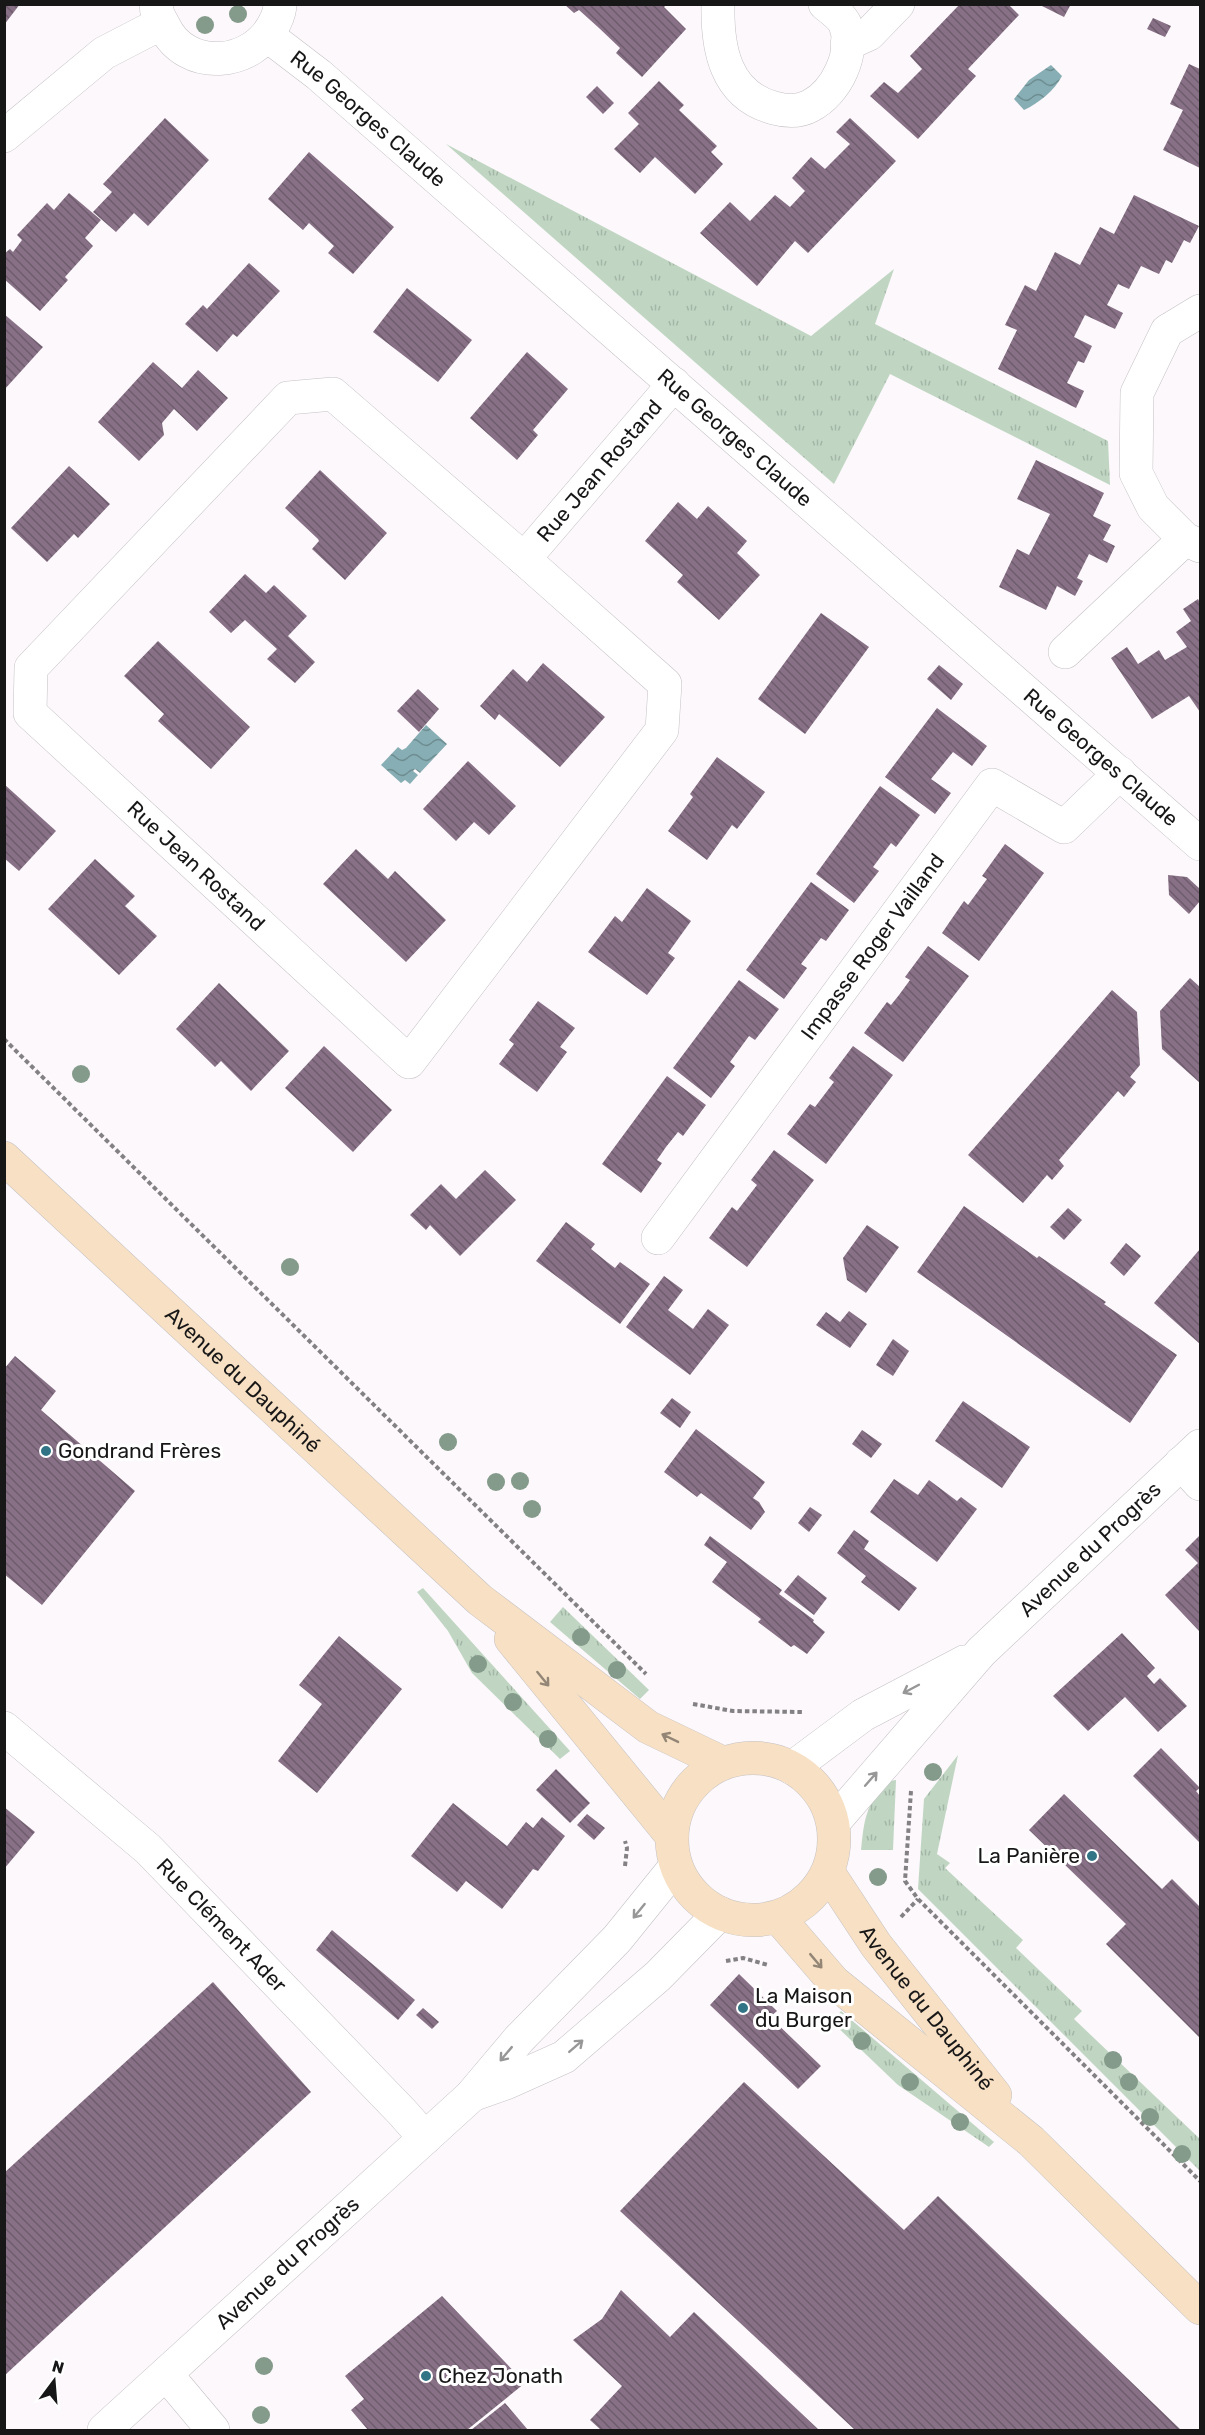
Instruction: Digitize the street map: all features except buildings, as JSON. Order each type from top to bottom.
[{"type":"main road","name":"Avenue du Dauphiné","points":[[4,1158],[480,1600],[648,1727],[723,1763]]},
{"type":"main road","name":"Avenue du Dauphiné","points":[[480,1600],[674,1851]]},
{"type":"main road","points":[[746,1758],[769,1760],[792,1768],[810,1782],[825,1801],[833,1823],[834,1848],[828,1872],[815,1891],[799,1907],[778,1917],[758,1920],[738,1919],[720,1913],[700,1902],[686,1886],[674,1851],[676,1813],[687,1792],[703,1775],[723,1763],[746,1758]]},
{"type":"main road","name":"Avenue du Dauphiné","points":[[828,1872],[876,1945],[1031,2141]]},
{"type":"main road","name":"Avenue du Dauphiné","points":[[778,1917],[834,1982],[1031,2141],[1200,2308]]},
{"type":"street","points":[[4,136],[104,53],[159,14],[168,36],[191,54],[219,60],[246,54],[268,36],[280,10],[280,4]]},
{"type":"street","points":[[718,4],[717,28],[723,59],[735,84],[762,105],[786,111],[809,107],[833,88],[844,65],[847,44],[844,23],[825,4]]},
{"type":"street","points":[[847,44],[869,34],[898,4]]},
{"type":"street","name":"Rue Georges Claude","points":[[268,36],[319,75],[1200,844]]},
{"type":"street","points":[[1065,652],[1193,543],[1153,507],[1136,473],[1137,393],[1167,331],[1200,311]]},
{"type":"street","name":"Rue Jean Rostand","points":[[524,559],[674,384]]},
{"type":"street","name":"Rue Jean Rostand","points":[[333,394],[524,559],[665,684],[662,730],[409,1062],[30,713],[31,668],[288,398],[333,394]]},
{"type":"street","name":"Impasse Roger Vailland","points":[[658,1238],[992,785],[1064,827],[1120,773]]},
{"type":"street","name":"Avenue du Progrès","points":[[833,1823],[981,1652],[1194,1464]]},
{"type":"street","name":"Avenue du Progrès","points":[[792,1768],[863,1715],[981,1652]]},
{"type":"street","name":"Rue Clément Ader","points":[[4,1728],[148,1849],[425,2138]]},
{"type":"street","name":"Avenue du Progrès","points":[[104,2430],[471,2096],[519,2039],[617,1939],[674,1851]]},
{"type":"street","name":"Avenue du Progrès","points":[[471,2096],[564,2057],[658,1976],[720,1913]]},
{"type":"street","points":[[166,2374],[213,2430]]},
{"type":"path","points":[[4,1040],[647,1676]]},
{"type":"path","points":[[918,1899],[1200,2181]]},
{"type":"green space","points":[[446,144],[811,336],[894,269],[875,324],[1108,441],[1110,485],[890,374],[834,484]]},
{"type":"green space","points":[[423,1588],[570,1751],[560,1759],[472,1673],[448,1631],[417,1592]]},
{"type":"green space","points":[[563,1607],[649,1690],[640,1699],[550,1622]]},
{"type":"green space","points":[[958,1755],[937,1854],[950,1863],[945,1868],[1023,1940],[1016,1948],[1082,2011],[1074,2019],[1200,2139],[1200,2171],[918,1889],[924,1799]]},
{"type":"green space","points":[[896,1780],[893,1850],[861,1850],[863,1829],[871,1804],[889,1781]]},
{"type":"green space","points":[[841,2011],[994,2142],[989,2147],[898,2085],[832,2022]]},
{"type":"water","points":[[1051,65],[1062,76],[1046,96],[1024,110],[1014,99],[1029,80]]},
{"type":"water","points":[[426,725],[447,744],[420,773],[415,769],[413,771],[418,775],[410,784],[405,780],[401,783],[381,765],[398,747],[402,750],[406,748]]},
{"type":"place","name":"Gondrand Frères","points":[[46,1451]]},
{"type":"place","name":"La Panière","points":[[1092,1856]]},
{"type":"place","name":"La Maison du Burger","points":[[743,2008]]},
{"type":"place","name":"Chez Jonath","points":[[426,2376]]}]
